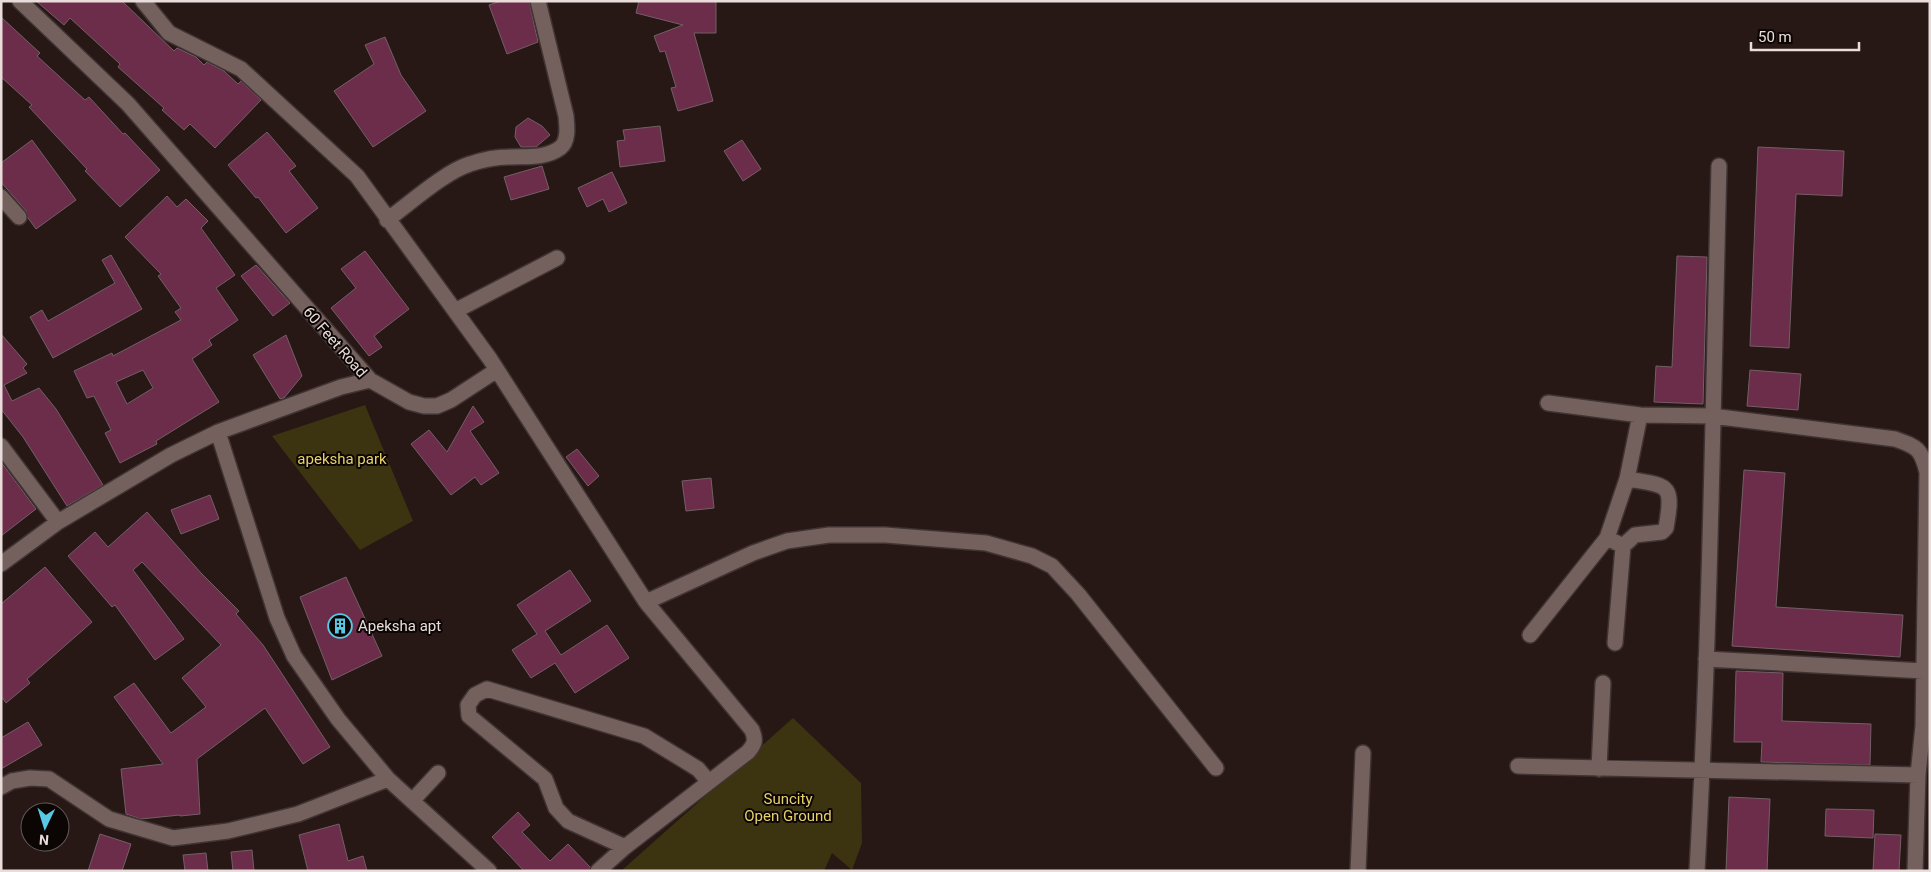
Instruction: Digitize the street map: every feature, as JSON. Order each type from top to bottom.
[{"type":"street","name":"60 Feet Road","points":[[1,564],[58,522],[171,455],[218,432],[341,387],[370,380],[128,104],[20,1]]},
{"type":"street","points":[[143,1],[169,33],[241,69],[357,176],[497,370],[646,602],[752,730],[755,737],[754,745],[748,752],[625,847],[598,871]]},
{"type":"street","points":[[388,220],[448,175],[468,164],[506,157],[537,156],[552,153],[562,146],[567,135],[566,116],[538,1]]},
{"type":"street","points":[[1697,871],[1706,659],[1718,166]]},
{"type":"street","points":[[1,197],[18,217]]},
{"type":"street","points":[[455,311],[557,258]]},
{"type":"street","points":[[370,380],[409,402],[424,406],[437,406],[451,400],[497,370]]},
{"type":"street","points":[[1548,403],[1640,415],[1712,416],[1896,439],[1910,444],[1922,453],[1927,472],[1923,726],[1918,775],[1914,871]]},
{"type":"street","points":[[1530,635],[1607,538],[1627,479],[1640,415]]},
{"type":"street","points":[[218,432],[277,618],[294,656],[338,719],[388,779],[489,871]]},
{"type":"street","points":[[1,446],[58,522]]},
{"type":"street","points":[[1615,643],[1623,546],[1635,534],[1662,532],[1666,528],[1671,499],[1666,488],[1658,484],[1627,479]]},
{"type":"street","points":[[40,536],[94,501]]},
{"type":"street","points":[[646,602],[753,553],[787,541],[829,535],[885,535],[986,543],[1032,556],[1052,566],[1078,594],[1216,768]]},
{"type":"street","points":[[1607,538],[1623,546]]},
{"type":"street","points":[[1706,659],[1924,671]]},
{"type":"street","points":[[1598,769],[1603,683]]},
{"type":"street","points":[[625,847],[568,822],[556,808],[544,780],[469,716],[468,705],[475,695],[487,689],[644,736],[698,769],[709,782]]},
{"type":"street","points":[[1358,871],[1363,753]]},
{"type":"street","points":[[1518,766],[1918,775]]},
{"type":"street","points":[[412,801],[438,774]]},
{"type":"street","points":[[1,787],[12,781],[30,778],[49,779],[109,819],[174,838],[228,831],[298,814],[388,779]]},
{"type":"green space","name":"apeksha park","points":[[365,405],[413,521],[360,550],[272,436]]},
{"type":"green space","name":"Suncity Open Ground","points":[[793,718],[861,783],[862,843],[852,870],[832,853],[824,871],[621,871]]},
{"type":"building","points":[[36,1],[122,1],[174,51],[177,48],[196,57],[204,65],[207,62],[224,71],[238,84],[241,81],[261,100],[215,148],[190,124],[184,130],[162,110],[164,108],[118,67],[120,64],[70,18],[64,25]]},
{"type":"building","points":[[501,1],[529,1],[538,42],[507,54],[489,5]]},
{"type":"building","points":[[639,1],[716,1],[716,33],[694,33],[713,101],[678,111],[671,88],[676,87],[665,51],[660,52],[654,36],[683,25],[636,13]]},
{"type":"building","points":[[1,17],[40,53],[37,56],[85,100],[89,97],[160,170],[120,207],[85,171],[87,169],[29,107],[32,105],[1,77]]},
{"type":"building","points":[[385,37],[401,75],[426,111],[373,147],[334,91],[374,64],[365,45]]},
{"type":"building","points":[[528,118],[542,126],[550,135],[536,147],[521,147],[515,137],[516,127]]},
{"type":"building","points":[[660,126],[665,161],[620,167],[617,141],[625,140],[623,130]]},
{"type":"building","points":[[267,132],[296,166],[289,171],[318,208],[286,233],[258,197],[256,198],[228,165]]},
{"type":"building","points":[[32,140],[76,200],[36,229],[28,218],[26,211],[1,182],[1,163]]},
{"type":"building","points":[[742,140],[761,169],[743,181],[724,151]]},
{"type":"building","points":[[1758,147],[1844,151],[1842,196],[1796,194],[1789,348],[1750,346]]},
{"type":"building","points":[[542,166],[549,189],[511,200],[504,177]]},
{"type":"building","points":[[612,172],[627,203],[609,212],[603,199],[587,207],[578,188]]},
{"type":"building","points":[[167,196],[177,207],[186,199],[208,221],[201,228],[235,275],[216,288],[238,320],[209,340],[212,345],[192,359],[219,402],[156,441],[157,444],[120,463],[105,433],[111,430],[94,396],[87,398],[74,371],[112,353],[113,356],[181,320],[175,312],[181,308],[158,276],[161,274],[125,237]],"holes":[[[143,370],[153,388],[127,404],[116,382]]]},
{"type":"building","points":[[365,251],[409,309],[374,336],[382,347],[369,356],[331,308],[356,288],[341,269]]},
{"type":"building","points":[[111,255],[142,309],[53,358],[30,317],[42,310],[48,321],[115,283],[102,260]]},
{"type":"building","points":[[1677,256],[1707,257],[1703,404],[1654,402],[1656,366],[1672,367]]},
{"type":"building","points":[[256,265],[290,303],[273,316],[241,276]]},
{"type":"building","points":[[1,334],[27,364],[23,368],[27,373],[4,385],[12,401],[39,388],[56,409],[103,485],[67,506],[23,437],[1,409]]},
{"type":"building","points":[[286,335],[302,376],[284,398],[280,399],[253,355]]},
{"type":"building","points":[[1750,370],[1801,374],[1798,410],[1747,406]]},
{"type":"building","points":[[473,406],[484,422],[470,431],[499,473],[481,485],[475,477],[451,495],[411,444],[429,430],[447,452]]},
{"type":"building","points":[[577,449],[599,476],[588,486],[566,457]]},
{"type":"building","points":[[1,462],[36,509],[1,536]]},
{"type":"building","points":[[1744,470],[1785,473],[1776,607],[1903,615],[1900,657],[1732,646]]},
{"type":"building","points":[[711,478],[714,508],[686,511],[682,481]]},
{"type":"building","points":[[210,495],[219,519],[181,534],[171,510]]},
{"type":"building","points":[[147,512],[201,573],[239,611],[236,614],[263,645],[330,747],[303,764],[265,708],[197,759],[200,814],[141,819],[126,814],[121,769],[163,764],[114,697],[134,683],[171,733],[206,707],[182,678],[221,645],[142,562],[133,570],[184,639],[155,660],[115,605],[112,607],[68,556],[95,532],[108,547]]},
{"type":"building","points":[[45,567],[92,622],[27,679],[30,683],[6,703],[1,696],[1,604]]},
{"type":"building","points":[[570,570],[591,601],[545,631],[561,655],[607,625],[629,658],[575,693],[555,663],[531,678],[512,650],[537,634],[517,605]]},
{"type":"building","name":"Apeksha apt","points":[[346,577],[382,656],[332,680],[300,597]]},
{"type":"building","points":[[1736,671],[1783,673],[1782,721],[1871,724],[1870,765],[1761,762],[1762,742],[1734,742]]},
{"type":"building","points":[[28,722],[42,745],[1,769],[1,738]]},
{"type":"building","points":[[1729,797],[1770,799],[1767,871],[1726,871]]},
{"type":"building","points":[[1826,809],[1874,810],[1873,838],[1825,836]]},
{"type":"building","points":[[518,812],[530,825],[522,832],[550,861],[568,844],[590,867],[589,871],[524,871],[492,837]]},
{"type":"building","points":[[339,824],[348,861],[363,856],[367,871],[308,871],[299,835]]},
{"type":"building","points":[[100,834],[131,844],[122,871],[88,871]]},
{"type":"building","points":[[1875,834],[1901,835],[1899,871],[1873,871]]},
{"type":"building","points":[[252,850],[254,871],[233,871],[231,852]]},
{"type":"building","points":[[206,853],[208,871],[185,871],[183,855]]},
{"type":"place","name":"Apeksha apt","points":[[340,626]]}]
